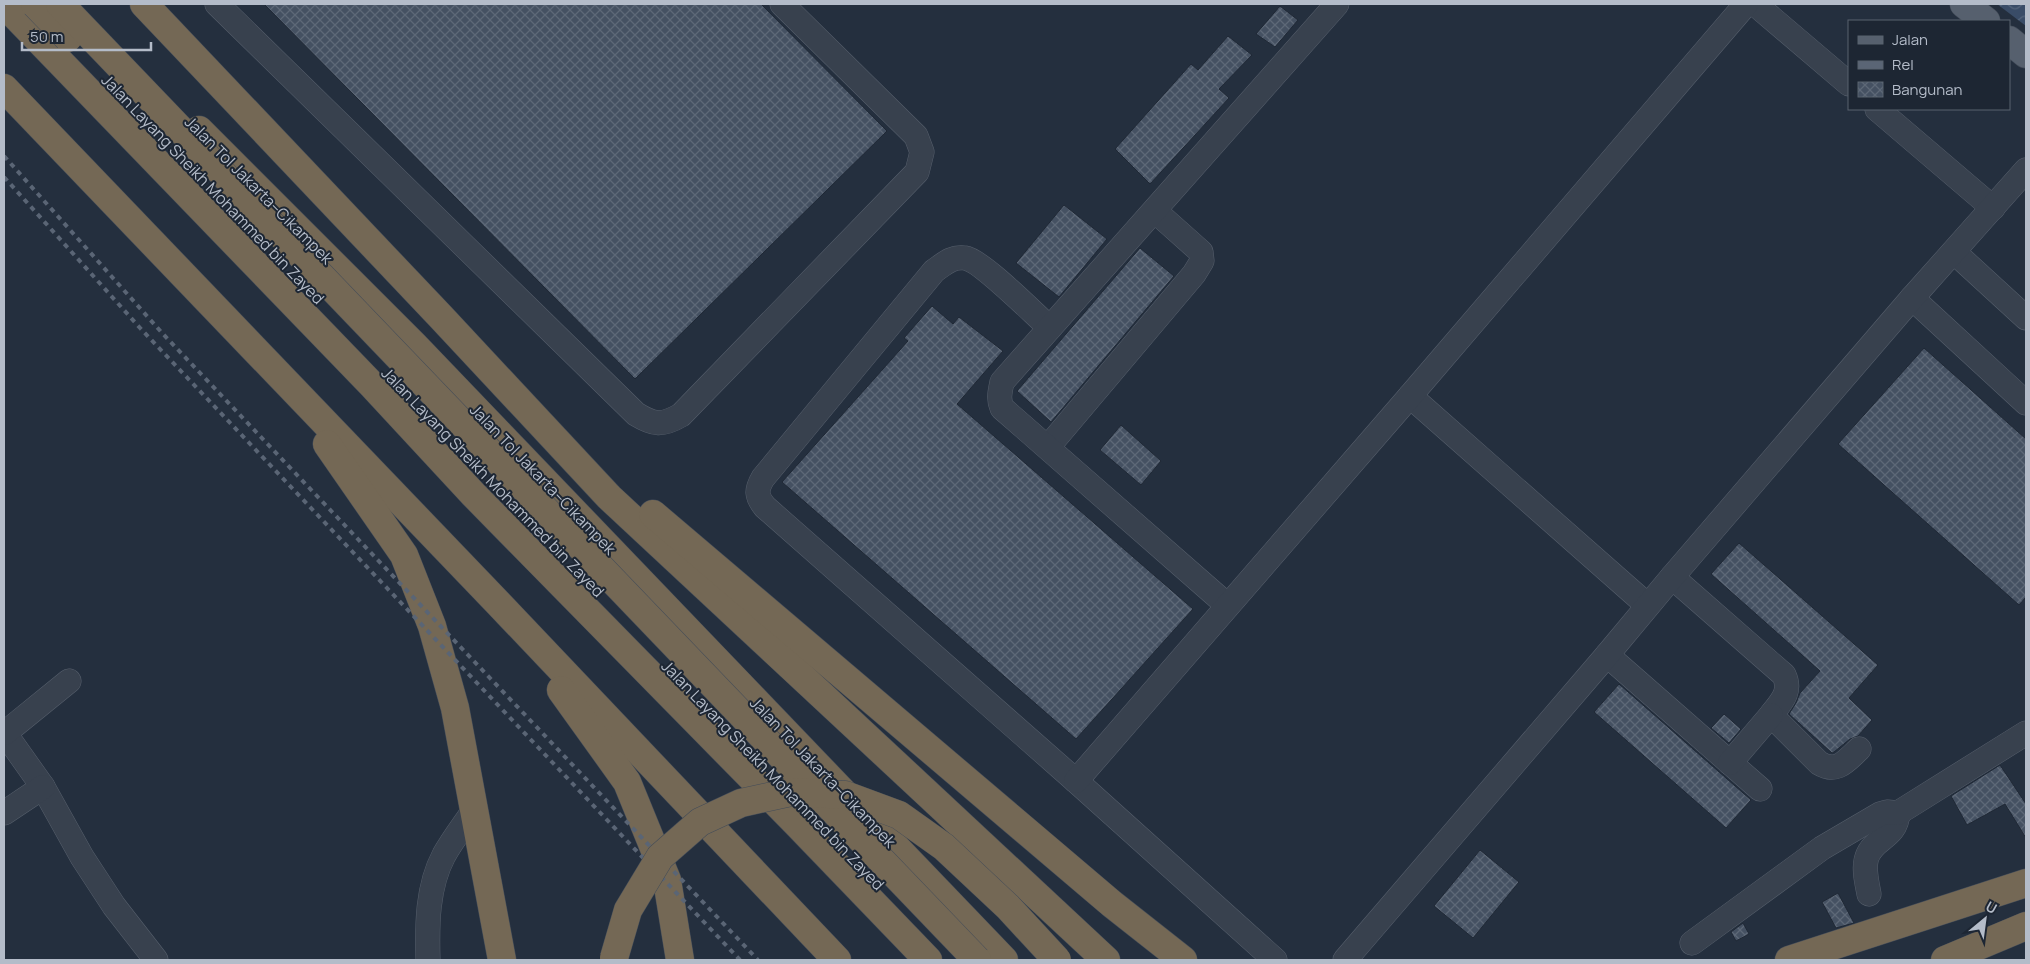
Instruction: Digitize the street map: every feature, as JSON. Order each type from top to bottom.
[{"type":"highway","points":[[4,4],[372,385],[473,494],[928,960]]},
{"type":"highway","name":"Jalan Layang Sheikh Mohammed bin Zayed","points":[[35,4],[950,960]]},
{"type":"highway","name":"Jalan Layang Sheikh Mohammed bin Zayed","points":[[60,4],[977,960]]},
{"type":"highway","name":"Jalan Tol Jakarta–Cikampek","points":[[76,4],[167,98],[414,345],[1004,960]]},
{"type":"highway","points":[[144,4],[441,317],[608,497],[1106,960]]},
{"type":"highway","points":[[4,88],[836,960]]},
{"type":"highway","points":[[441,317],[641,504],[1112,904],[1183,960]]},
{"type":"highway","points":[[279,375],[404,555],[432,626],[455,708],[502,960]]},
{"type":"highway","points":[[498,604],[627,782],[667,880],[680,960]]},
{"type":"highway","points":[[614,959],[628,910],[660,857],[700,822],[741,802],[791,792],[845,796],[899,815],[944,847],[1008,907],[1057,960]]},
{"type":"highway","points":[[1789,960],[2026,883]]},
{"type":"highway","points":[[1834,960],[2026,883]]},
{"type":"highway","points":[[1945,960],[2026,926]]},
{"type":"main road","points":[[1964,4],[1985,20]]},
{"type":"main road","points":[[2010,41],[2026,54]]},
{"type":"street","points":[[217,4],[636,414],[650,423],[669,422],[682,415],[917,172],[922,152],[916,136],[782,4]]},
{"type":"street","points":[[1227,605],[1002,408],[999,401],[1002,382],[1337,4]]},
{"type":"street","points":[[1076,781],[1410,396],[1746,4]]},
{"type":"street","points":[[1755,4],[1848,83]]},
{"type":"street","points":[[1878,110],[1993,208]]},
{"type":"street","points":[[1345,960],[1607,655],[1647,605],[1912,298],[2026,170]]},
{"type":"street","points":[[1048,447],[1194,274],[1202,261],[1201,252],[1155,211]]},
{"type":"street","points":[[1954,252],[2026,318]]},
{"type":"street","points":[[1049,327],[982,267],[967,258],[952,258],[934,271],[763,478],[757,488],[758,497],[765,507],[1076,781],[1275,960]]},
{"type":"street","points":[[1912,298],[2026,403]]},
{"type":"street","points":[[1410,396],[1647,605]]},
{"type":"street","points":[[1672,577],[1784,675],[1787,682],[1784,699],[1730,763]]},
{"type":"street","points":[[1607,655],[1760,789]]},
{"type":"street","points":[[69,681],[4,733],[43,787],[87,865],[114,906],[156,960]]},
{"type":"street","points":[[1771,715],[1819,763],[1826,767],[1840,766],[1859,749]]},
{"type":"street","points":[[1692,943],[1822,848],[1880,814],[1888,812],[1898,813],[2026,733]]},
{"type":"street","points":[[4,813],[43,787]]},
{"type":"street","points":[[428,960],[427,930],[429,908],[438,870],[445,854],[474,810]]},
{"type":"street","points":[[1869,894],[1867,858],[1878,841],[1894,829],[1898,813]]},
{"type":"water","points":[[1997,4],[2026,4],[2026,26]]},
{"type":"building","points":[[264,4],[761,4],[887,131],[635,379]]},
{"type":"building","points":[[1280,6],[1298,20],[1275,47],[1256,34]]},
{"type":"building","points":[[1228,36],[1252,55],[1219,89],[1229,98],[1150,184],[1115,149],[1191,64],[1198,70]]},
{"type":"building","points":[[1064,205],[1107,239],[1059,297],[1016,263]]},
{"type":"building","points":[[1140,248],[1174,276],[1051,422],[1017,391]]},
{"type":"building","points":[[932,306],[953,324],[959,317],[1003,351],[957,404],[1193,609],[1076,739],[782,482],[908,341],[904,338]]},
{"type":"building","points":[[1924,348],[2026,439],[2026,597],[2019,605],[1838,444]]},
{"type":"building","points":[[1121,425],[1161,461],[1141,485],[1100,450]]},
{"type":"building","points":[[1739,543],[1878,665],[1849,698],[1872,720],[1858,736],[1850,739],[1832,753],[1789,714],[1800,693],[1820,671],[1711,574]]},
{"type":"building","points":[[1619,684],[1751,800],[1726,828],[1594,712]]},
{"type":"building","points":[[1724,714],[1741,729],[1729,743],[1711,728]]},
{"type":"building","points":[[2000,765],[2026,804],[2026,838],[2005,804],[1967,825],[1951,796]]},
{"type":"building","points":[[1480,850],[1519,882],[1473,938],[1434,906]]},
{"type":"building","points":[[1838,893],[1854,923],[1836,928],[1822,902]]},
{"type":"building","points":[[1743,923],[1749,934],[1736,941],[1731,932]]},
{"type":"railway","points":[[4,156],[163,334],[758,960]]},
{"type":"railway","points":[[4,177],[141,329],[740,960]]}]
